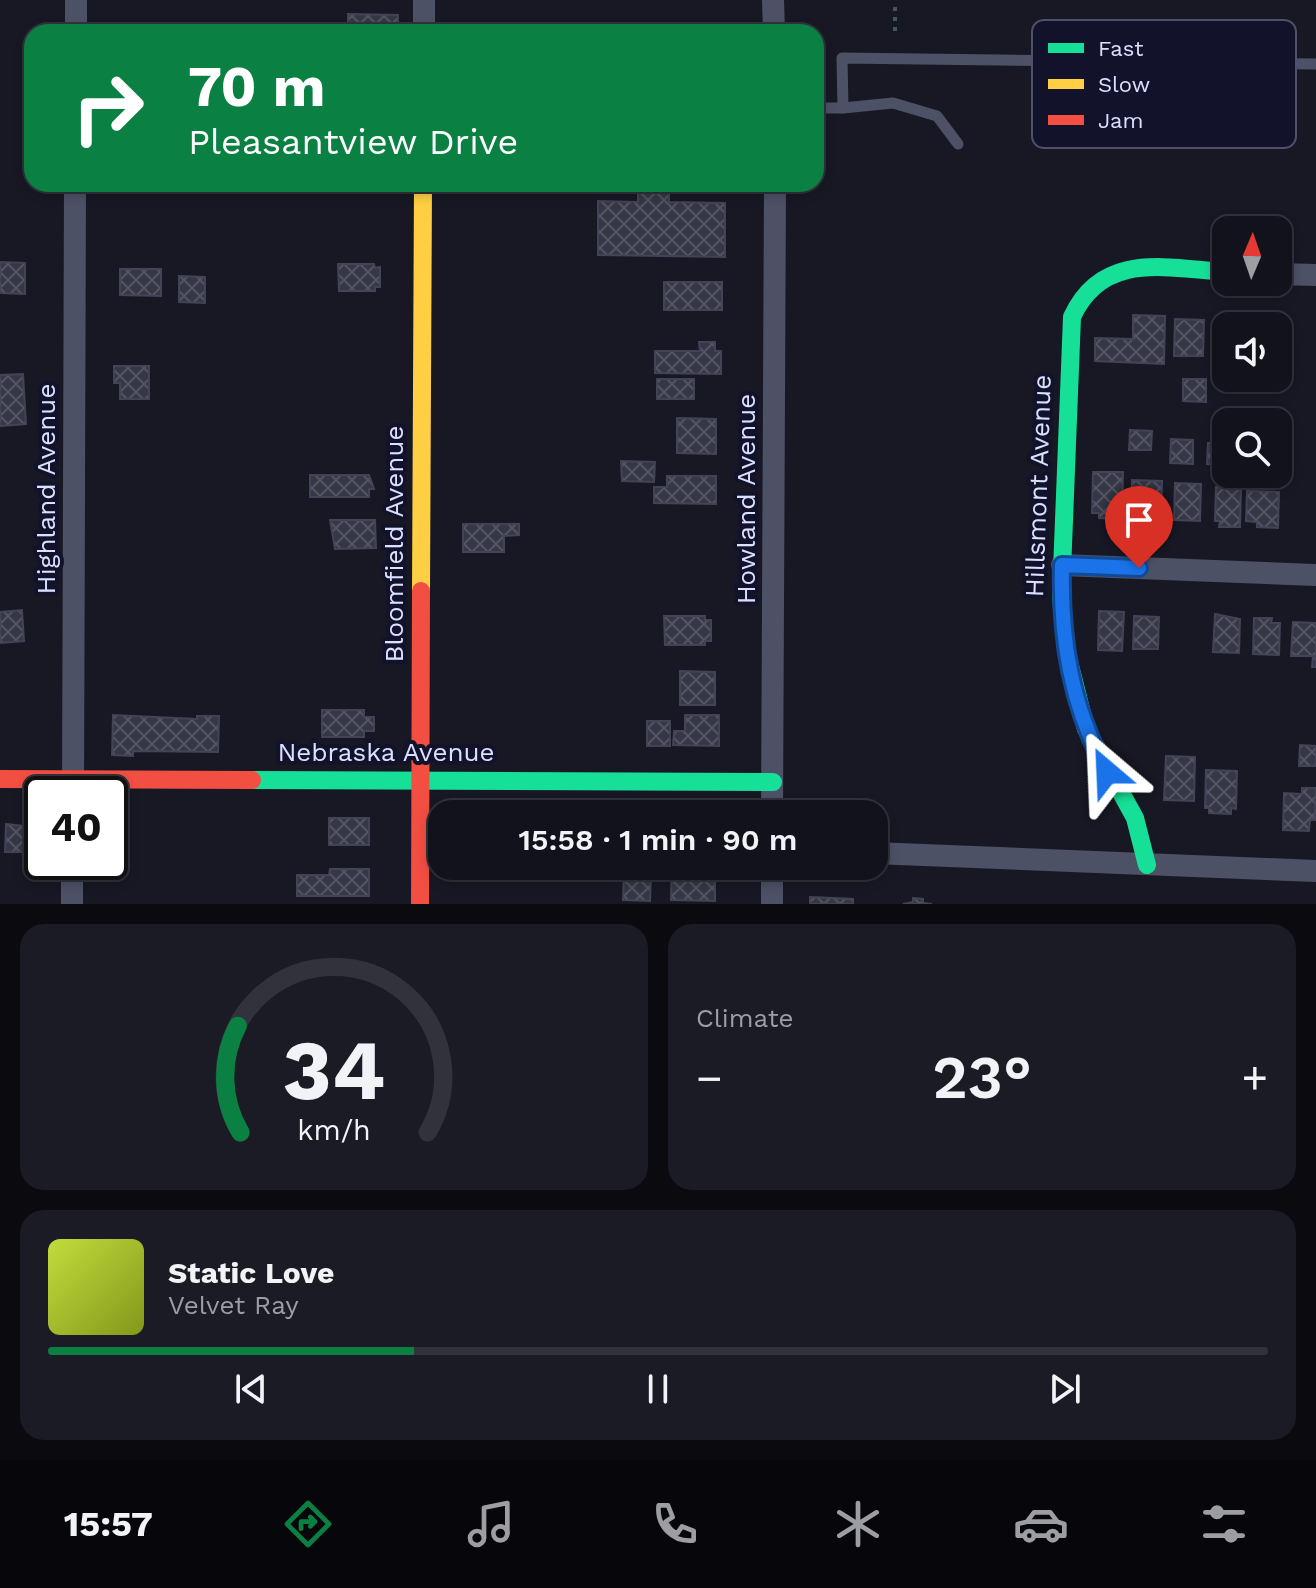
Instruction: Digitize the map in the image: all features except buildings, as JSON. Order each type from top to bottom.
[{"type":"street","points":[[76,0],[76,24]]},
{"type":"street","points":[[424,0],[424,24]]},
{"type":"street","points":[[773,0],[774,24]]},
{"type":"street","name":"Highland Avenue","points":[[73,776],[75,192]]},
{"type":"street","name":"Bloomfield Avenue","points":[[420,904],[423,192]]},
{"type":"street","name":"Howland Avenue","points":[[772,800],[775,192]]},
{"type":"street","name":"Hillsmont Avenue","points":[[1147,865],[1143,833],[1095,750],[1072,686],[1062,618],[1071,328],[1080,297],[1099,278],[1124,269],[1212,272]]},
{"type":"street","points":[[1292,274],[1316,275]]},
{"type":"street","points":[[1062,565],[1316,575]]},
{"type":"street","name":"Nebraska Avenue","points":[[0,779],[24,782]]},
{"type":"street","name":"Nebraska Avenue","points":[[128,786],[420,780],[773,782]]},
{"type":"street","points":[[888,854],[1316,871]]},
{"type":"street","points":[[72,880],[72,904]]},
{"type":"street","points":[[772,880],[772,904]]},
{"type":"lane","points":[[843,108],[842,58],[1032,60]]},
{"type":"lane","points":[[1296,64],[1316,64]]},
{"type":"lane","points":[[824,108],[893,103],[937,116],[958,144]]},
{"type":"path","points":[[895,6],[895,31]]},
{"type":"traffic: fast","points":[[1147,865],[1135,818],[1086,729],[1067,654],[1061,596],[1072,317],[1085,296],[1100,282],[1118,273],[1159,267],[1212,271]]},
{"type":"traffic: fast","points":[[252,780],[773,782]]},
{"type":"traffic: slow","points":[[421,591],[423,192]]},
{"type":"traffic: jam","points":[[420,904],[421,591]]},
{"type":"traffic: jam","points":[[0,779],[252,780]]},
{"type":"route","points":[[1107,772],[1082,719],[1072,686],[1062,618],[1062,565],[1139,568]]}]
